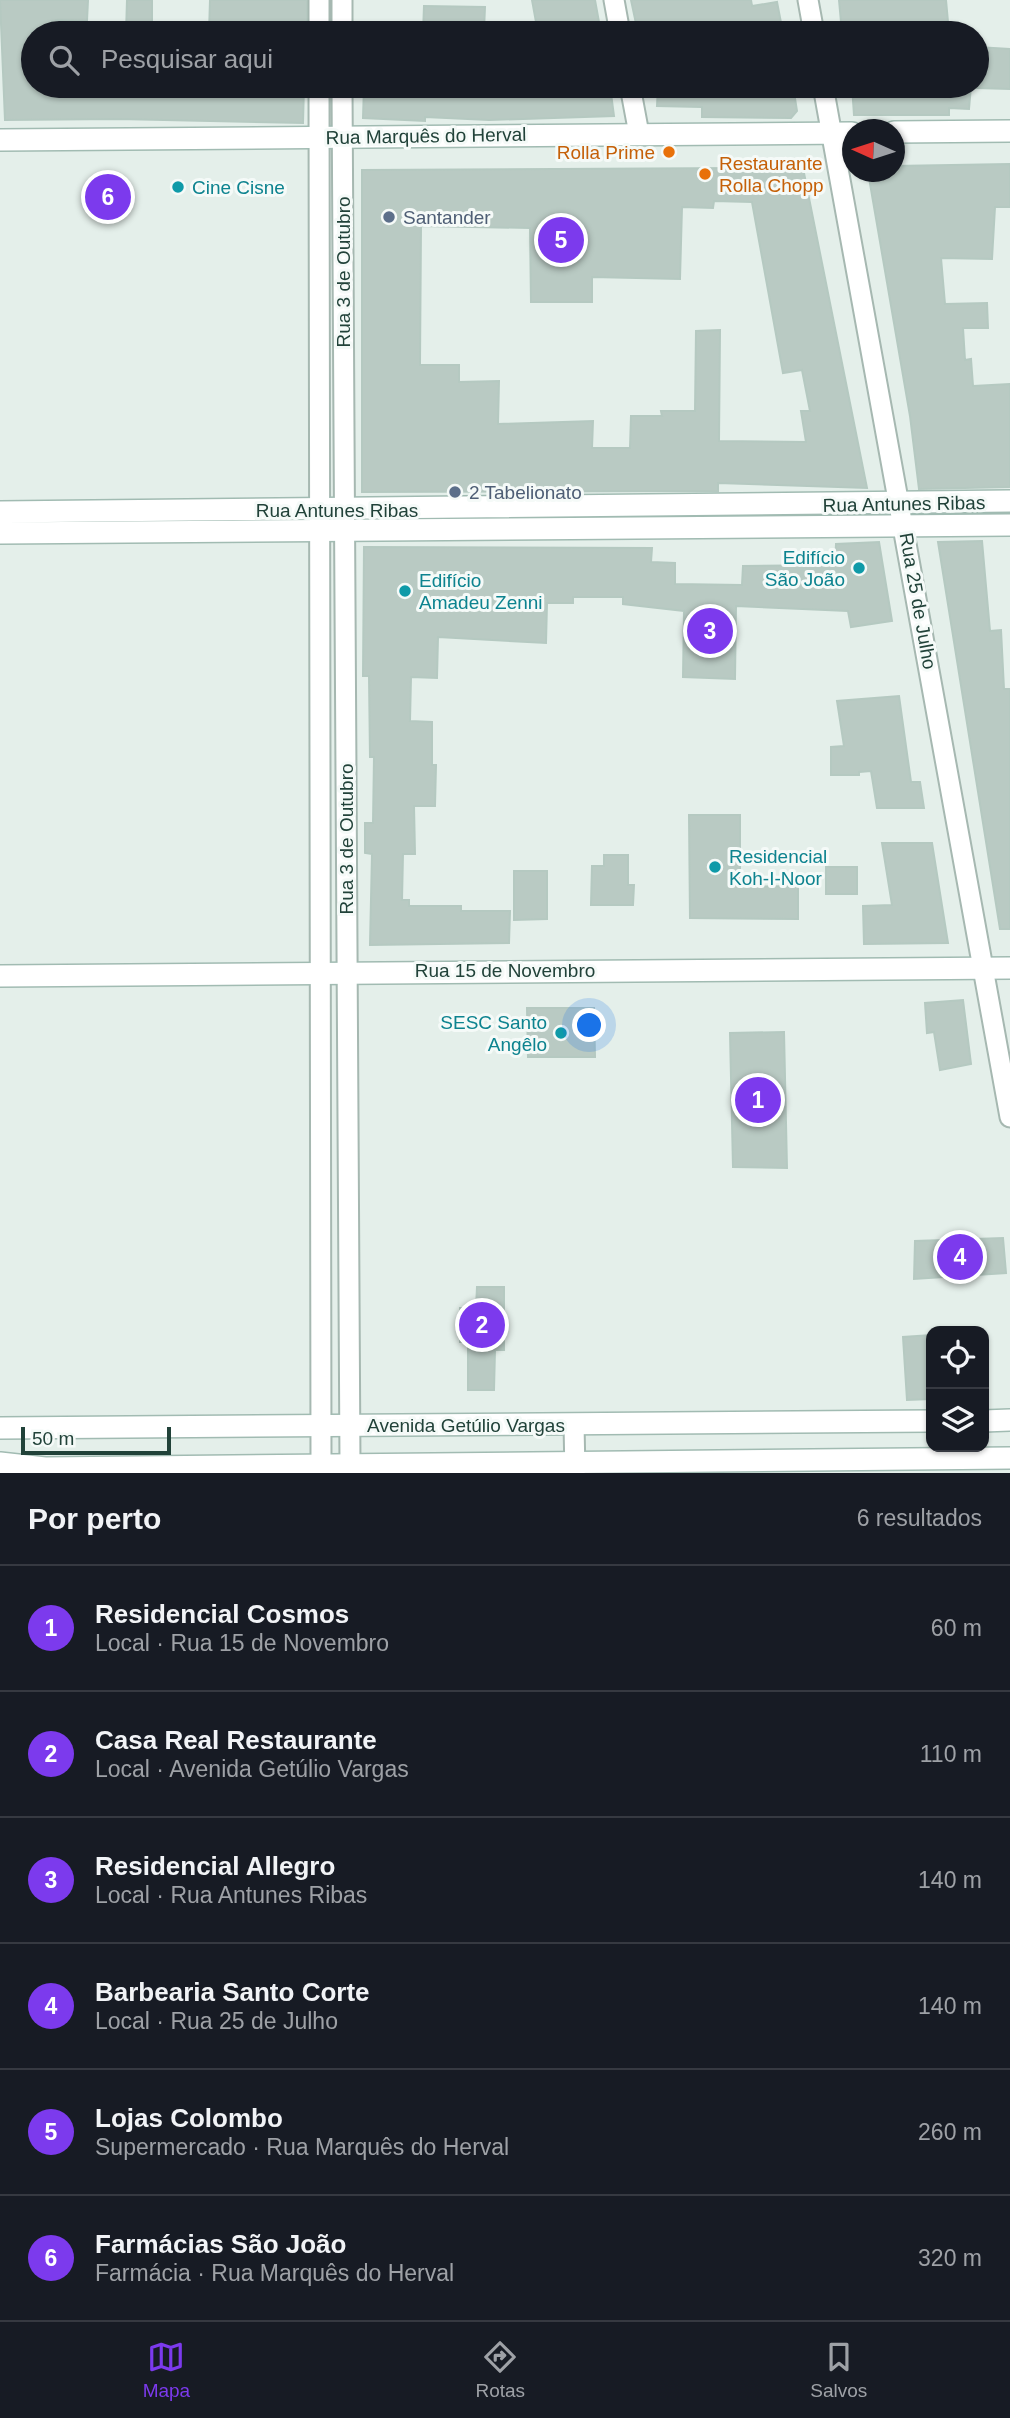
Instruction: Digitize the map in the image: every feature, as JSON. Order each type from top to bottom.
[{"type":"street","points":[[319,0],[319,21]]},
{"type":"street","points":[[342,0],[342,21]]},
{"type":"street","points":[[614,0],[618,21]]},
{"type":"street","points":[[808,0],[812,21]]},
{"type":"street","name":"Rua 3 de Outubro","points":[[319,98],[321,1465]]},
{"type":"street","name":"Rua 3 de Outubro","points":[[342,98],[350,1465]]},
{"type":"street","points":[[632,98],[639,134]]},
{"type":"street","name":"Rua 25 de Julho","points":[[828,98],[842,133]]},
{"type":"street","points":[[905,132],[1010,131]]},
{"type":"street","name":"Rua Marquês do Herval","points":[[0,140],[842,133]]},
{"type":"street","name":"Rua 25 de Julho","points":[[850,182],[903,515],[1010,1117]]},
{"type":"street","name":"Rua Antunes Ribas","points":[[903,515],[1010,502]]},
{"type":"street","name":"Rua Antunes Ribas","points":[[0,512],[215,521]]},
{"type":"street","name":"Rua Antunes Ribas","points":[[0,533],[215,521],[903,515],[1010,525]]},
{"type":"street","name":"Rua 15 de Novembro","points":[[0,976],[320,971],[1010,968]]},
{"type":"street","points":[[320,1167],[348,1167]]},
{"type":"street","points":[[989,1421],[1010,1420]]},
{"type":"street","name":"Avenida Getúlio Vargas","points":[[0,1428],[926,1421]]},
{"type":"street","points":[[840,1466],[841,1422]]},
{"type":"street","points":[[574,1424],[575,1468]]},
{"type":"street","name":"Avenida Getúlio Vargas","points":[[0,1463],[45,1468],[350,1465],[575,1468],[840,1466],[1010,1458]]},
{"type":"building","points":[[0,0],[88,0],[87,21],[21,21],[21,98],[304,98],[303,123],[118,119],[5,120]]},
{"type":"building","points":[[127,0],[152,0],[152,21],[126,21]]},
{"type":"building","points":[[210,0],[307,0],[307,21],[209,21]]},
{"type":"building","points":[[532,0],[595,0],[599,21],[536,21]]},
{"type":"building","points":[[631,0],[751,0],[752,6],[777,2],[781,21],[635,21]]},
{"type":"building","points":[[839,0],[946,0],[948,21],[841,21]]},
{"type":"building","points":[[424,6],[485,7],[484,21],[423,21]]},
{"type":"building","points":[[989,48],[1010,49],[1010,89],[989,88]]},
{"type":"building","points":[[364,98],[612,98],[614,116],[489,120],[425,117],[425,121],[363,118]]},
{"type":"building","points":[[657,98],[795,98],[797,111],[791,118],[702,117],[702,107],[657,106]]},
{"type":"building","points":[[853,98],[970,98],[969,109],[949,108],[949,115],[854,115]]},
{"type":"building","points":[[1010,164],[1010,207],[995,207],[992,259],[941,258],[945,304],[987,303],[988,328],[963,328],[965,360],[971,359],[973,386],[1010,384],[1010,487],[919,489],[910,416],[870,182],[905,182],[905,166]]},
{"type":"building","points":[[803,168],[867,488],[718,483],[718,491],[362,492],[362,170]],"holes":[[[714,201],[752,202],[783,373],[802,370],[810,411],[801,411],[806,442],[719,441],[720,330],[696,331],[695,411],[661,411],[662,416],[631,416],[630,448],[592,448],[593,421],[498,424],[499,381],[459,382],[459,365],[420,365],[421,226],[530,228],[531,302],[592,302],[592,277],[680,279],[682,207],[713,208]]]},
{"type":"building","points":[[982,541],[990,631],[1001,630],[1004,689],[1010,689],[1010,929],[1000,929],[938,542]]},
{"type":"building","points":[[879,542],[892,621],[851,627],[848,611],[736,606],[735,679],[683,677],[684,611],[623,604],[623,597],[573,597],[573,603],[547,603],[546,643],[438,637],[437,678],[411,677],[410,721],[432,722],[432,765],[436,765],[435,806],[414,806],[415,854],[403,854],[402,900],[409,900],[409,906],[461,906],[461,911],[510,911],[509,943],[370,945],[372,854],[365,853],[365,823],[373,823],[374,757],[370,757],[369,676],[363,676],[364,547],[652,548],[651,562],[675,563],[675,584],[742,585],[743,566],[835,565],[836,544]]},
{"type":"building","points":[[899,696],[911,782],[920,782],[924,808],[877,808],[871,771],[859,772],[859,775],[831,775],[831,747],[844,746],[837,701]]},
{"type":"building","name":"Residencial Koh-I-Noor","points":[[689,815],[740,815],[740,887],[798,886],[798,919],[690,918]]},
{"type":"building","points":[[882,843],[932,843],[948,943],[864,944],[863,906],[892,905]]},
{"type":"building","points":[[604,855],[628,855],[628,885],[634,885],[633,905],[591,905],[592,866],[604,866]]},
{"type":"building","points":[[826,867],[857,867],[857,894],[826,894]]},
{"type":"building","points":[[514,871],[547,871],[547,919],[514,920]]},
{"type":"building","points":[[963,1000],[971,1064],[940,1070],[934,1032],[927,1033],[925,1003]]},
{"type":"building","name":"SESC Santo Angêlo","points":[[527,1008],[594,1008],[595,1057],[528,1057]]},
{"type":"building","points":[[784,1032],[787,1168],[733,1167],[730,1033]]},
{"type":"building","points":[[1003,1238],[1006,1273],[914,1279],[915,1241]]},
{"type":"building","points":[[477,1287],[504,1287],[504,1350],[495,1350],[494,1390],[468,1390],[468,1342],[460,1342],[460,1308],[476,1308]]},
{"type":"building","points":[[926,1335],[926,1399],[907,1400],[903,1337]]},
{"type":"place","name":"Rolla Prime","points":[[669,152]]},
{"type":"place","name":"Restaurante Rolla Chopp","points":[[705,174]]},
{"type":"place","name":"Cine Cisne","points":[[178,187]]},
{"type":"place","name":"Farmácias São João","points":[[108,197]]},
{"type":"place","name":"Santander","points":[[389,217]]},
{"type":"place","name":"Lojas Colombo","points":[[561,240]]},
{"type":"place","name":"2 Tabelionato","points":[[455,492]]},
{"type":"place","name":"Edifício São João","points":[[859,568]]},
{"type":"place","name":"Edifício Amadeu Zenni","points":[[405,591]]},
{"type":"place","name":"Residencial Allegro","points":[[710,631]]},
{"type":"place","name":"Residencial Koh-I-Noor","points":[[715,867]]},
{"type":"place","name":"SESC Santo Angêlo","points":[[561,1033]]},
{"type":"place","name":"Residencial Cosmos","points":[[758,1100]]},
{"type":"place","name":"Barbearia Santo Corte","points":[[960,1257]]},
{"type":"place","name":"Casa Real Restaurante","points":[[482,1325]]}]
